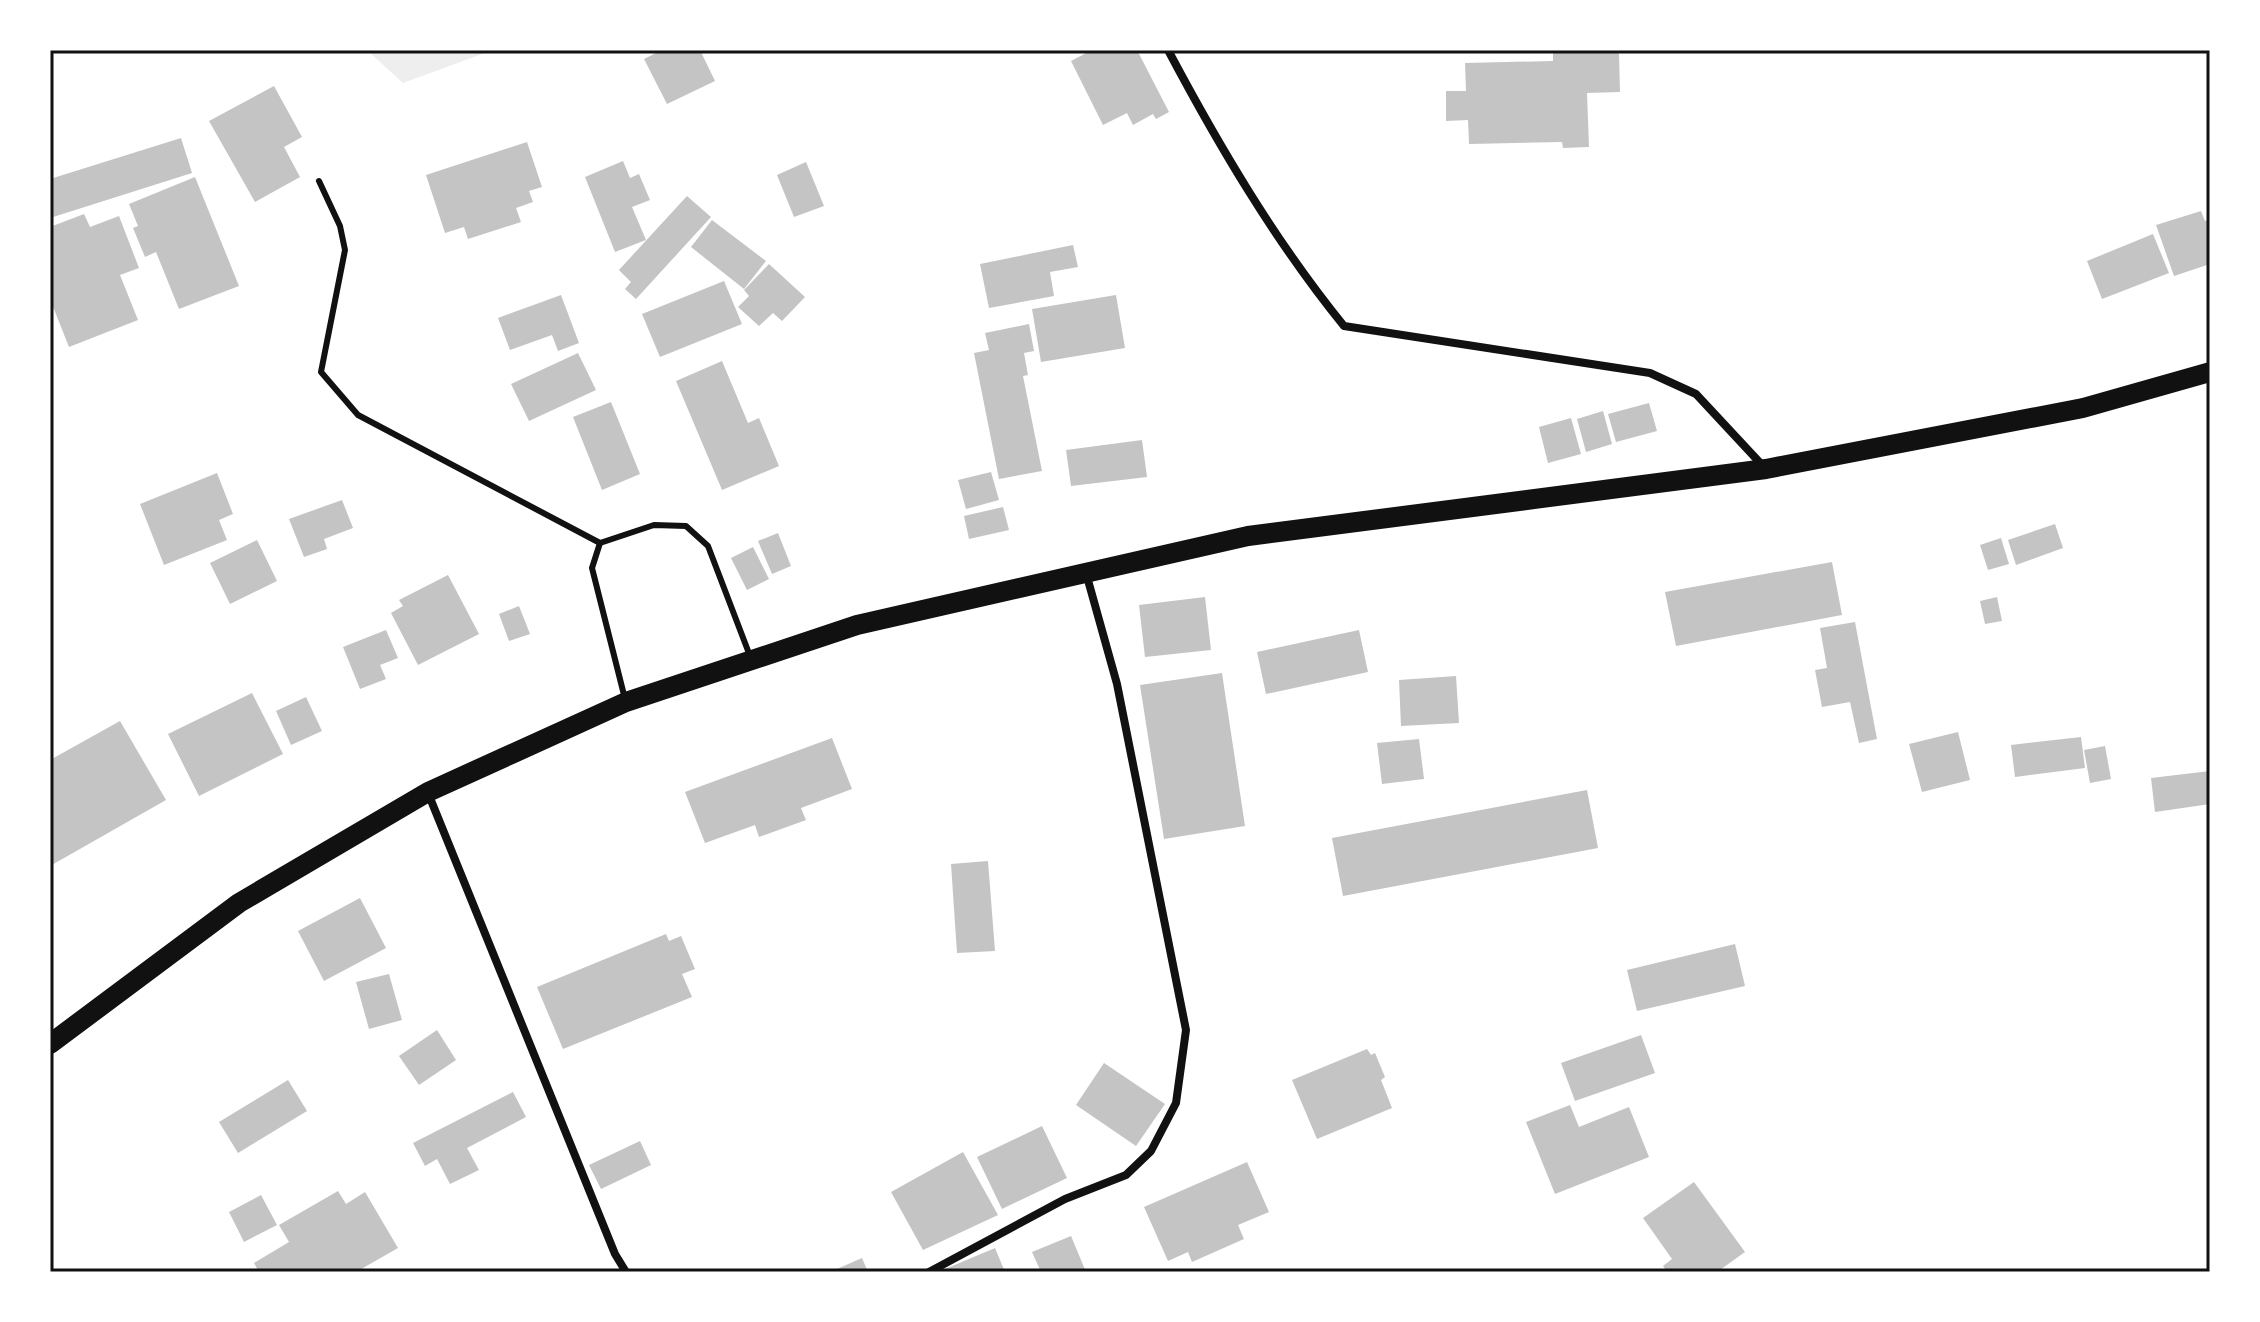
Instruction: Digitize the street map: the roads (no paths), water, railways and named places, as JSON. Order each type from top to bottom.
[{"type":"main road","points":[[50,1044],[239,903],[428,792],[626,702],[857,625],[1248,536],[1766,469],[2083,408],[2210,372]]},
{"type":"street","points":[[1168,50],[1208,125],[1309,283],[1344,326],[1650,373],[1696,394],[1766,469]]},
{"type":"street","points":[[929,1272],[1065,1199],[1126,1175],[1151,1151],[1176,1103],[1186,1030],[1117,684],[1085,572]]},
{"type":"street","points":[[428,792],[615,1254],[626,1272]]},
{"type":"lane","points":[[319,181],[340,226],[345,250],[321,372],[338,396],[358,415],[600,543],[654,525],[686,526],[708,546],[751,659]]},
{"type":"lane","points":[[600,543],[592,568],[626,702]]}]
